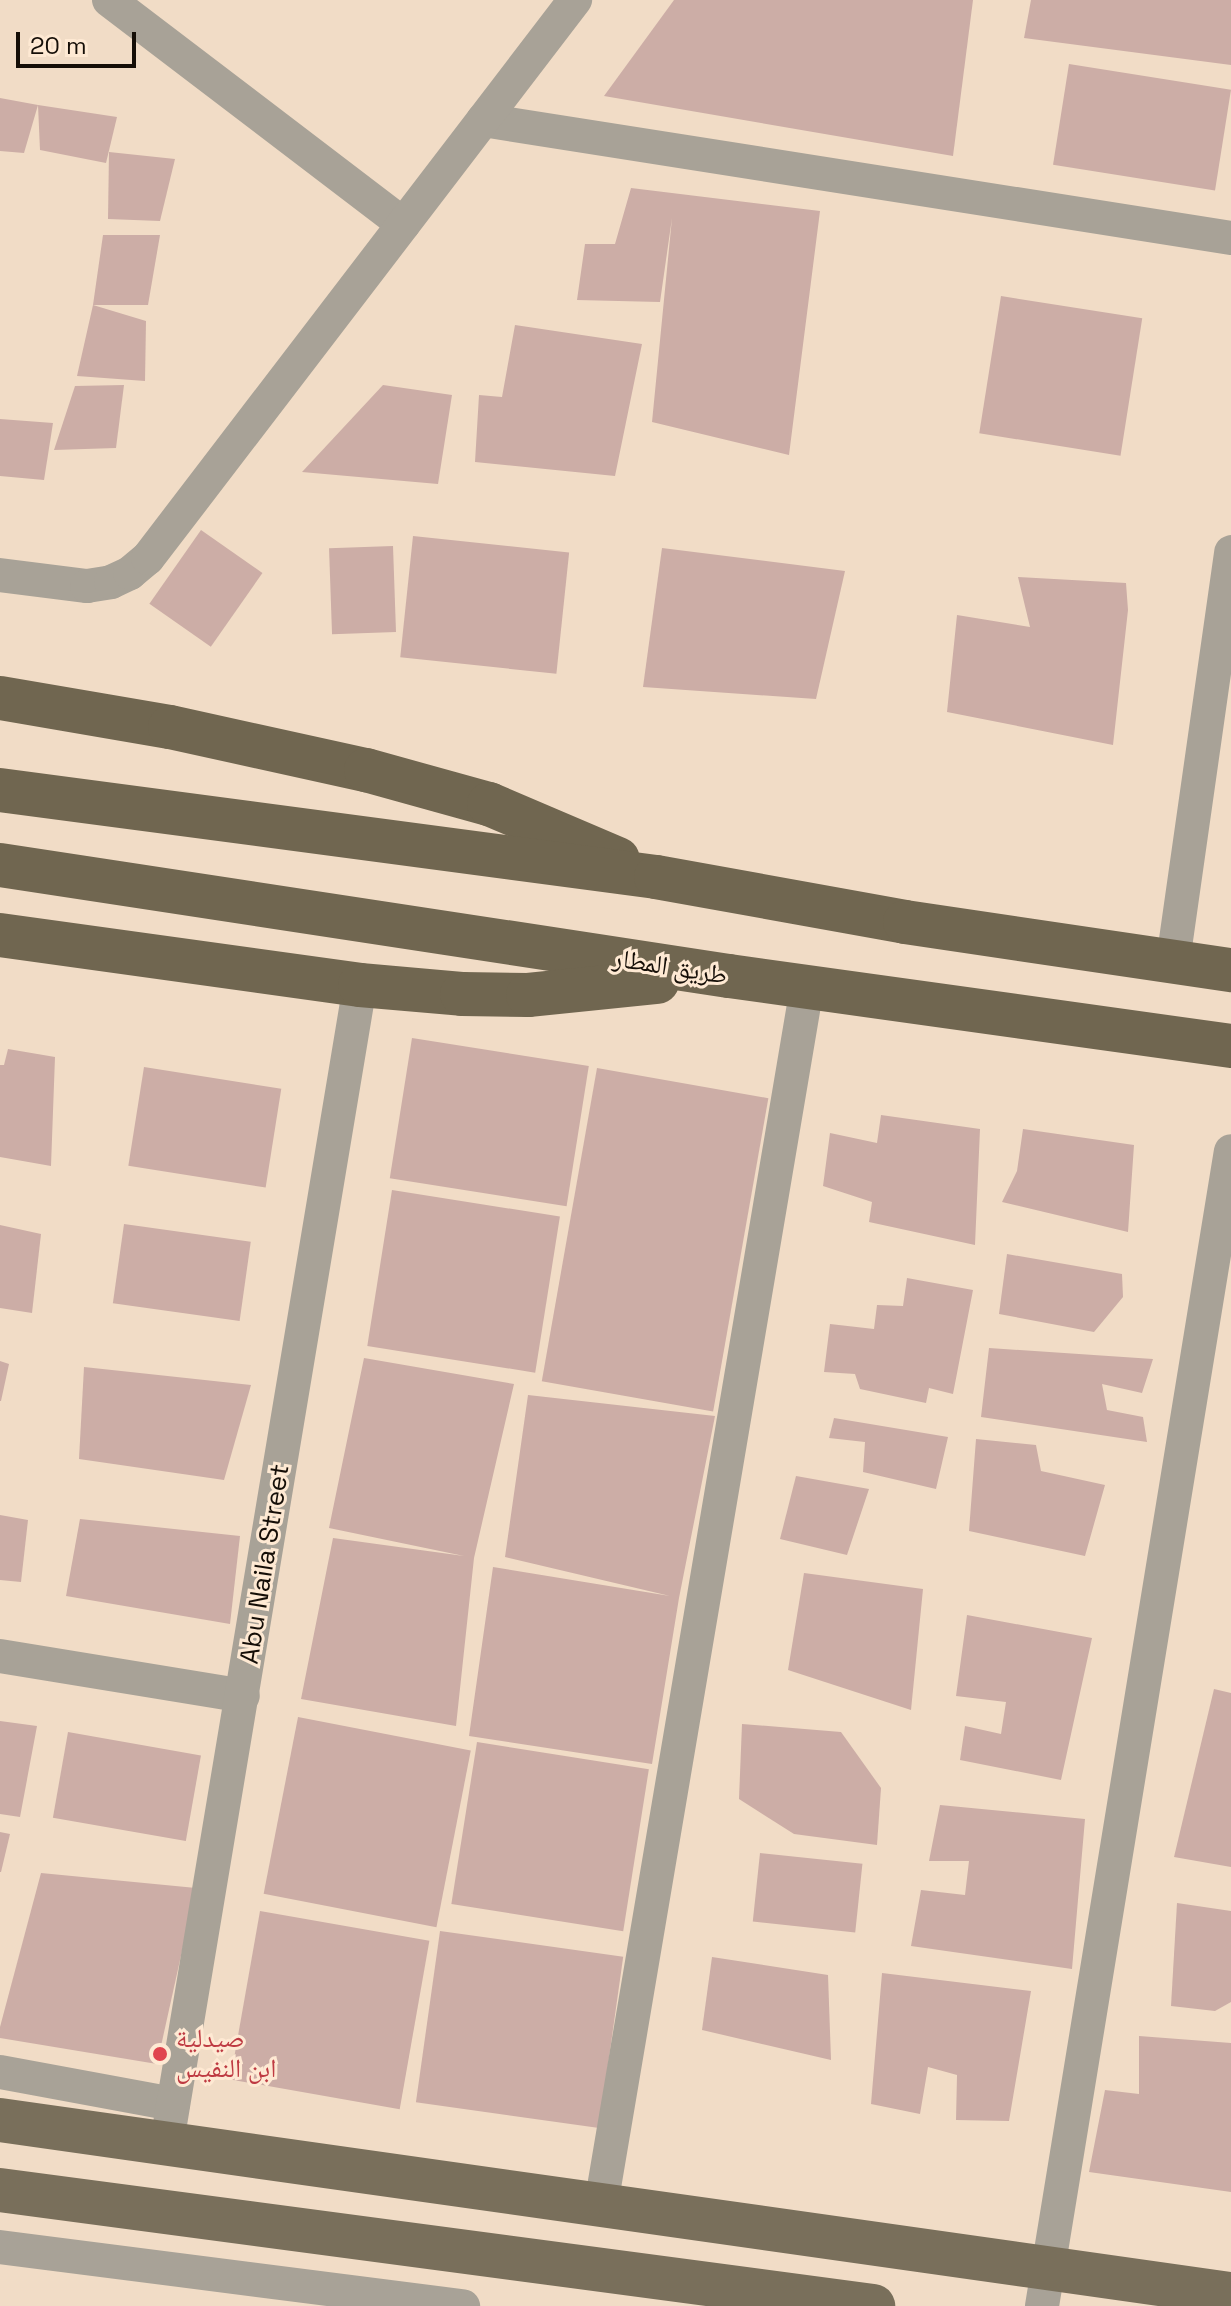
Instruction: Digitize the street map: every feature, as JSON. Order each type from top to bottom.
[{"type":"highway","points":[[0,698],[170,727],[366,770],[489,804],[551,828],[656,877]]},
{"type":"highway","points":[[0,790],[656,877],[905,922],[1231,970]]},
{"type":"highway","name":"طريق المطار","points":[[0,865],[729,976],[1231,1046]]},
{"type":"highway","points":[[0,935],[360,985],[462,994],[528,995],[729,976]]},
{"type":"main road","points":[[0,2120],[170,2123],[1044,2287],[1231,2294]]},
{"type":"main road","points":[[0,2190],[873,2306]]},
{"type":"street","points":[[109,0],[403,224]]},
{"type":"street","points":[[0,575],[87,586],[111,582],[130,573],[148,558],[575,0]]},
{"type":"street","points":[[483,120],[1231,238]]},
{"type":"street","points":[[1173,961],[1231,552]]},
{"type":"street","name":"Abu Naila Street","points":[[170,2123],[360,985]]},
{"type":"street","points":[[601,2205],[807,987]]},
{"type":"street","points":[[1044,2287],[1231,1151]]},
{"type":"street","points":[[0,1656],[243,1696]]},
{"type":"street","points":[[0,2072],[170,2123]]},
{"type":"street","points":[[0,2247],[463,2306]]},
{"type":"building","points":[[674,0],[973,0],[953,156],[604,96]]},
{"type":"building","points":[[1031,0],[1231,0],[1231,65],[1024,38]]},
{"type":"building","points":[[1069,64],[1231,90],[1215,190],[1053,165]]},
{"type":"building","points":[[0,98],[38,105],[24,153],[0,151]]},
{"type":"building","points":[[38,105],[117,117],[106,163],[40,150]]},
{"type":"building","points":[[109,152],[175,159],[160,221],[108,219]]},
{"type":"building","points":[[631,188],[820,211],[789,455],[652,422],[672,218],[660,302],[577,300],[585,244],[615,244]]},
{"type":"building","points":[[103,235],[160,235],[148,305],[93,305]]},
{"type":"building","points":[[1001,296],[1142,318],[1120,456],[979,433]]},
{"type":"building","points":[[93,305],[146,321],[145,381],[77,376]]},
{"type":"building","points":[[515,325],[642,344],[615,476],[475,462],[479,395],[502,397]]},
{"type":"building","points":[[124,385],[116,448],[54,450],[75,386]]},
{"type":"building","points":[[383,385],[452,395],[438,484],[302,472]]},
{"type":"building","points":[[0,419],[53,423],[44,480],[0,476]]},
{"type":"building","points":[[201,530],[262,573],[211,647],[149,604]]},
{"type":"building","points":[[413,536],[569,552],[556,674],[400,657]]},
{"type":"building","points":[[393,546],[396,632],[332,634],[329,548]]},
{"type":"building","points":[[662,548],[845,571],[816,699],[643,687]]},
{"type":"building","points":[[1018,577],[1126,583],[1128,610],[1113,745],[947,712],[957,615],[1030,627]]},
{"type":"building","points":[[412,1038],[589,1066],[567,1206],[390,1178]]},
{"type":"building","points":[[8,1049],[55,1057],[51,1166],[0,1157],[0,1065],[4,1065]]},
{"type":"building","points":[[144,1067],[281,1089],[266,1188],[128,1166]]},
{"type":"building","points":[[597,1068],[768,1098],[713,1411],[542,1381]]},
{"type":"building","points":[[881,1115],[980,1129],[975,1245],[869,1222],[872,1202],[823,1186],[830,1133],[877,1143]]},
{"type":"building","points":[[1023,1129],[1134,1145],[1128,1232],[1002,1202],[1017,1171]]},
{"type":"building","points":[[392,1190],[560,1217],[535,1373],[367,1346]]},
{"type":"building","points":[[124,1224],[251,1242],[240,1321],[113,1303]]},
{"type":"building","points":[[0,1225],[41,1234],[32,1313],[0,1308]]},
{"type":"building","points":[[1007,1254],[1122,1274],[1123,1297],[1094,1332],[999,1314]]},
{"type":"building","points":[[907,1278],[973,1290],[953,1394],[929,1388],[926,1403],[860,1389],[855,1374],[824,1372],[830,1324],[874,1329],[877,1305],[903,1306]]},
{"type":"building","points":[[989,1348],[1153,1359],[1142,1393],[1102,1384],[1107,1410],[1143,1417],[1147,1442],[981,1417]]},
{"type":"building","points":[[364,1358],[514,1384],[474,1558],[456,1726],[301,1699],[333,1538],[464,1556],[329,1528]]},
{"type":"building","points":[[0,1361],[9,1364],[1,1401],[0,1401]]},
{"type":"building","points":[[84,1367],[251,1385],[224,1480],[79,1459]]},
{"type":"building","points":[[528,1395],[715,1416],[679,1598],[652,1764],[469,1736],[493,1567],[670,1596],[505,1557]]},
{"type":"building","points":[[834,1418],[948,1437],[936,1489],[863,1472],[865,1442],[829,1438]]},
{"type":"building","points":[[976,1439],[1036,1445],[1041,1471],[1105,1485],[1085,1556],[969,1531]]},
{"type":"building","points":[[796,1476],[869,1489],[847,1555],[780,1539]]},
{"type":"building","points":[[0,1515],[28,1520],[21,1582],[0,1580]]},
{"type":"building","points":[[80,1519],[240,1536],[230,1624],[66,1596]]},
{"type":"building","points":[[804,1573],[923,1589],[911,1710],[788,1670]]},
{"type":"building","points":[[967,1615],[1092,1638],[1061,1780],[960,1760],[965,1726],[1001,1734],[1006,1702],[956,1696]]},
{"type":"building","points":[[1214,1689],[1231,1693],[1231,1867],[1174,1857]]},
{"type":"building","points":[[298,1717],[471,1751],[436,1927],[264,1894]]},
{"type":"building","points":[[0,1721],[37,1726],[20,1817],[0,1814]]},
{"type":"building","points":[[742,1724],[841,1732],[881,1788],[877,1845],[794,1834],[739,1799]]},
{"type":"building","points":[[68,1732],[201,1755],[186,1841],[53,1818]]},
{"type":"building","points":[[477,1742],[649,1769],[623,1931],[451,1904]]},
{"type":"building","points":[[940,1805],[1085,1819],[1072,1969],[911,1946],[921,1890],[965,1895],[969,1861],[929,1861]]},
{"type":"building","points":[[0,1832],[10,1834],[1,1872],[0,1872]]},
{"type":"building","points":[[760,1853],[862,1864],[855,1932],[753,1922]]},
{"type":"building","points":[[41,1873],[196,1888],[157,2064],[0,2038],[0,2027]]},
{"type":"building","points":[[1177,1903],[1231,1911],[1231,2002],[1215,2011],[1171,2006]]},
{"type":"building","points":[[260,1911],[429,1941],[400,2109],[230,2079]]},
{"type":"building","points":[[440,1931],[623,1957],[599,2128],[416,2102]]},
{"type":"building","points":[[712,1957],[828,1975],[831,2060],[702,2030]]},
{"type":"building","points":[[882,1973],[1031,1991],[1009,2121],[956,2120],[957,2075],[928,2067],[920,2114],[871,2104]]},
{"type":"building","points":[[1139,2036],[1231,2043],[1231,2192],[1089,2172],[1105,2090],[1139,2094]]},
{"type":"place","name":"صيدلية ابن النفيس","points":[[160,2054]]}]
